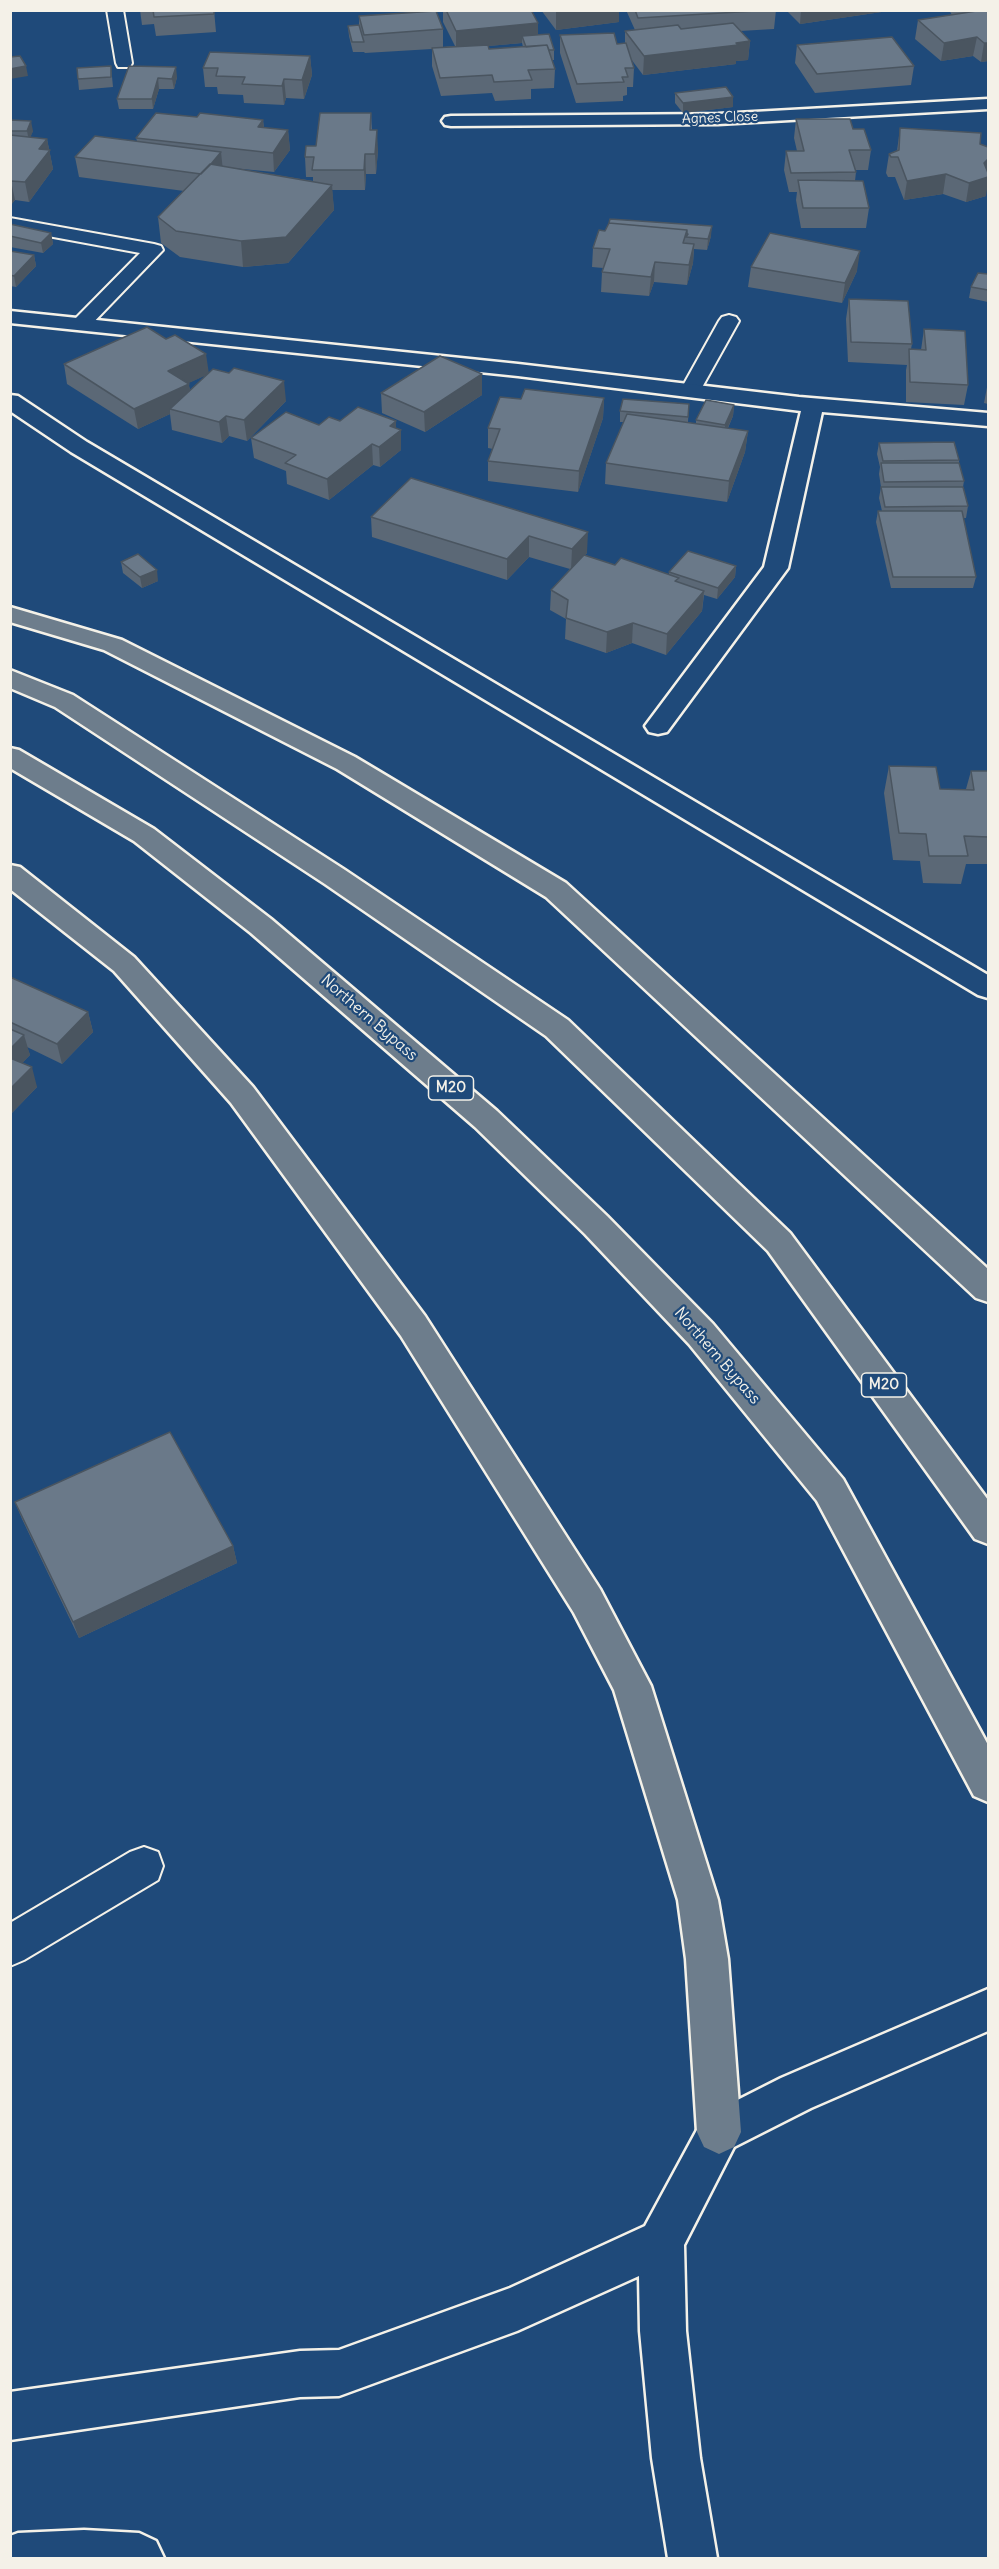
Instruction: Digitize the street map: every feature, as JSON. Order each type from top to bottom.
[{"type":"highway","points":[[10,614],[113,645],[145,661],[346,763],[556,890],[988,1289]]},
{"type":"highway","name":"M20","points":[[10,678],[64,701],[335,877],[557,1028],[779,1242],[988,1528]]},
{"type":"highway","name":"Northern Bypass","points":[[10,756],[144,835],[261,926],[486,1119],[596,1225],[701,1334],[830,1490],[988,1783]]},
{"type":"highway","points":[[10,874],[124,964],[242,1095],[413,1326],[587,1601],[632,1686],[698,1900],[707,1959],[719,2132]]},
{"type":"street","name":"Agnes Close","points":[[451,121],[718,119],[988,104]]},
{"type":"street","points":[[10,317],[518,370],[813,405],[988,420]]},
{"type":"street","points":[[10,401],[79,447],[988,988]]},
{"type":"street","points":[[658,726],[776,568],[813,405]]},
{"type":"street","points":[[693,2559],[676,2458],[663,2331],[661,2242],[719,2132],[796,2092],[988,2010]]},
{"type":"street","points":[[10,2416],[300,2374],[339,2373],[517,2307],[661,2242]]},
{"type":"street","points":[[18,2559],[84,2555],[139,2559]]},
{"type":"lane","points":[[115,10],[124,63]]},
{"type":"lane","points":[[10,223],[154,249],[81,324]]},
{"type":"lane","points":[[690,391],[729,321]]},
{"type":"lane","points":[[10,1946],[144,1866]]},
{"type":"building","points":[[153,10],[214,10],[214,14],[154,17]]},
{"type":"building","points":[[446,10],[531,10],[538,23],[456,31]]},
{"type":"building","points":[[635,10],[772,10],[638,18]]},
{"type":"building","points":[[988,10],[988,43],[984,43],[977,37],[944,43],[918,20]]},
{"type":"building","points":[[436,11],[443,29],[364,35],[359,16]]},
{"type":"building","points":[[733,23],[750,41],[736,43],[738,45],[644,56],[625,31],[678,25],[681,29]]},
{"type":"building","points":[[359,25],[364,42],[352,42],[348,26]]},
{"type":"building","points":[[614,33],[617,44],[626,43],[634,68],[625,68],[628,77],[622,77],[624,82],[577,84],[560,35]]},
{"type":"building","points":[[549,34],[554,50],[549,50],[547,45],[526,47],[522,36]]},
{"type":"building","points":[[892,37],[914,66],[817,74],[797,45]]},
{"type":"building","points":[[488,45],[489,49],[547,45],[555,69],[528,70],[532,80],[494,82],[492,75],[440,78],[432,48]]},
{"type":"building","points":[[210,52],[310,56],[302,80],[284,79],[282,86],[242,84],[245,77],[216,76],[218,68],[203,68]]},
{"type":"building","points":[[20,56],[26,66],[10,69],[10,57]]},
{"type":"building","points":[[111,66],[111,77],[78,79],[77,68]]},
{"type":"building","points":[[129,66],[176,67],[172,79],[158,78],[152,99],[117,99]]},
{"type":"building","points":[[726,87],[733,97],[683,103],[675,93]]},
{"type":"building","points":[[156,113],[197,117],[200,113],[263,120],[258,127],[288,130],[273,153],[136,138]]},
{"type":"building","points":[[320,113],[371,113],[370,130],[377,130],[375,154],[365,154],[364,170],[312,170],[314,157],[305,157],[306,146],[316,146]]},
{"type":"building","points":[[796,119],[850,119],[853,129],[864,129],[871,150],[849,150],[856,172],[791,173],[786,151],[804,151]]},
{"type":"building","points":[[10,120],[31,121],[27,131],[10,131]]},
{"type":"building","points":[[900,128],[981,133],[980,144],[988,147],[988,159],[984,163],[988,177],[969,183],[946,174],[907,181],[898,157],[891,157],[889,154],[899,150]]},
{"type":"building","points":[[10,135],[47,139],[39,149],[50,150],[25,182],[10,182]]},
{"type":"building","points":[[95,136],[221,152],[201,174],[75,157]]},
{"type":"building","points":[[210,164],[332,185],[286,237],[241,241],[176,231],[158,217]]},
{"type":"building","points":[[798,180],[863,181],[869,208],[803,208]]},
{"type":"building","points":[[610,219],[712,226],[708,239],[686,237],[687,230],[609,223]]},
{"type":"building","points":[[609,223],[687,230],[683,243],[694,244],[689,265],[655,262],[651,277],[602,272],[610,249],[593,248],[599,230],[605,231]]},
{"type":"building","points":[[10,224],[51,233],[41,243],[10,236]]},
{"type":"building","points":[[770,233],[860,251],[845,283],[751,267]]},
{"type":"building","points":[[10,251],[34,255],[14,276],[10,275]]},
{"type":"building","points":[[978,273],[988,274],[988,290],[971,287]]},
{"type":"building","points":[[849,299],[908,301],[912,344],[851,342]]},
{"type":"building","points":[[147,327],[166,339],[175,335],[206,354],[168,371],[189,384],[134,409],[64,364]]},
{"type":"building","points":[[924,329],[965,331],[968,385],[910,382],[909,349],[926,350]]},
{"type":"building","points":[[440,356],[482,374],[424,412],[381,393]]},
{"type":"building","points":[[234,368],[284,381],[244,420],[226,416],[219,422],[170,409],[213,369],[229,373]]},
{"type":"building","points":[[525,389],[604,398],[579,471],[488,461],[500,429],[488,428],[500,397],[521,399]]},
{"type":"building","points":[[623,399],[689,404],[688,417],[620,411]]},
{"type":"building","points":[[706,400],[734,405],[725,425],[696,420]]},
{"type":"building","points":[[358,407],[396,421],[390,426],[401,430],[379,447],[372,444],[327,479],[285,463],[296,455],[251,438],[286,412],[319,425],[329,417],[340,421]]},
{"type":"building","points":[[627,414],[748,431],[729,481],[606,463]]},
{"type":"building","points":[[954,442],[959,460],[883,461],[879,443]]},
{"type":"building","points":[[881,463],[959,463],[964,481],[884,482]]},
{"type":"building","points":[[411,478],[588,532],[572,549],[529,536],[507,559],[371,517]]},
{"type":"building","points":[[881,487],[963,487],[968,506],[885,507]]},
{"type":"building","points":[[878,511],[962,511],[976,577],[893,577]]},
{"type":"building","points":[[688,551],[736,566],[718,588],[669,572]]},
{"type":"building","points":[[138,554],[157,570],[140,577],[121,562]]},
{"type":"building","points":[[584,555],[615,565],[621,558],[679,578],[675,581],[704,591],[667,634],[633,623],[607,632],[566,618],[568,600],[551,590]]},
{"type":"building","points":[[889,766],[936,767],[940,789],[974,790],[971,771],[988,771],[988,837],[964,836],[968,856],[929,856],[926,834],[899,833]]},
{"type":"building","points":[[10,977],[88,1012],[57,1044],[10,1022]]},
{"type":"building","points":[[10,1029],[24,1035],[10,1049]]},
{"type":"building","points":[[10,1058],[32,1067],[10,1089]]},
{"type":"building","points":[[170,1432],[233,1546],[73,1622],[15,1502]]}]
